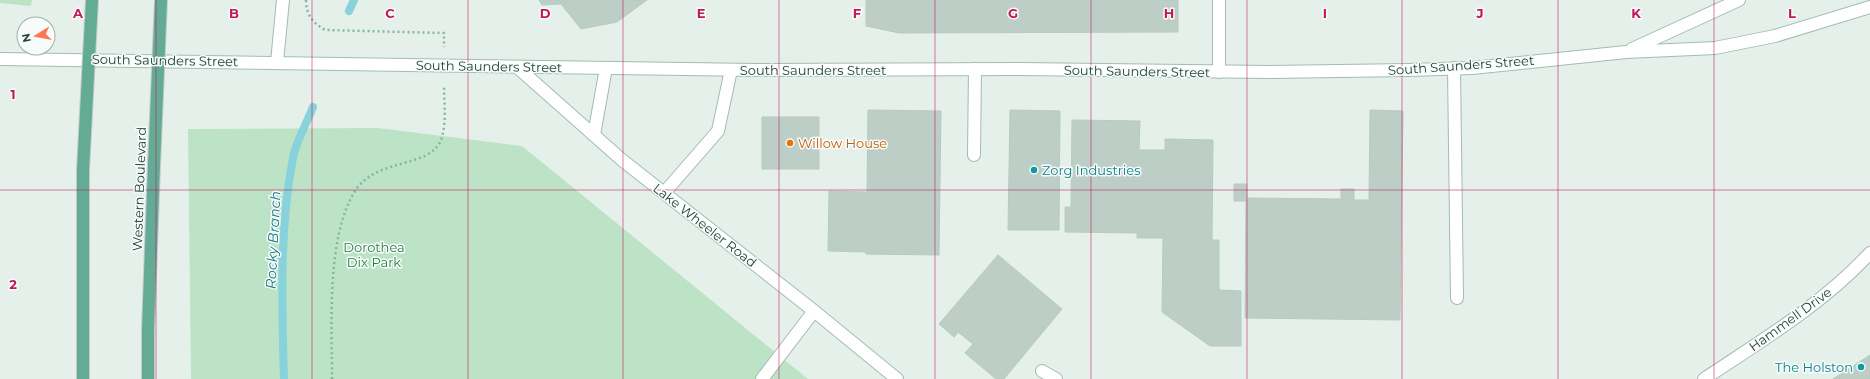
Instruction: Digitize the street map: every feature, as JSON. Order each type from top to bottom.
[{"type":"main road","points":[[82,379],[83,170],[92,0]]},
{"type":"main road","name":"Western Boulevard","points":[[148,379],[148,330],[161,0]]},
{"type":"main road","points":[[277,62],[283,0]]},
{"type":"main road","points":[[1219,0],[1219,72]]},
{"type":"main road","name":"South Saunders Street","points":[[1626,52],[1739,0]]},
{"type":"main road","name":"South Saunders Street","points":[[0,58],[731,70],[975,69],[1277,72],[1454,68],[1626,52],[1715,48],[1775,36],[1870,7]]},
{"type":"main road","name":"Lake Wheeler Road","points":[[517,67],[664,193],[814,311],[897,379]]},
{"type":"main road","points":[[594,134],[606,68]]},
{"type":"main road","points":[[1454,68],[1457,298]]},
{"type":"main road","points":[[974,155],[975,69]]},
{"type":"main road","points":[[664,193],[718,132],[731,70]]},
{"type":"main road","name":"Hammell Drive","points":[[1704,379],[1786,324],[1849,276],[1870,254]]},
{"type":"main road","points":[[762,379],[814,311]]},
{"type":"main road","points":[[1042,371],[1056,379]]},
{"type":"path","points":[[306,0],[310,16],[315,24],[325,30],[444,33]]},
{"type":"path","points":[[332,379],[332,287],[337,248],[346,210],[360,184],[373,173],[420,158],[434,149],[441,139],[445,121],[444,102]]},
{"type":"green space","points":[[0,0],[32,0],[31,6],[0,3]]},
{"type":"green space","name":"Dorothea Dix Park","points":[[378,128],[522,146],[808,379],[191,379],[188,129]]},
{"type":"building","points":[[539,0],[647,0],[617,22],[581,29],[561,4],[542,5]]},
{"type":"building","points":[[866,0],[1178,0],[1178,32],[899,33],[866,26]]},
{"type":"building","points":[[868,110],[941,111],[939,255],[866,254],[866,252],[828,251],[829,191],[867,192]]},
{"type":"building","name":"Zorg Industries","points":[[1010,110],[1060,111],[1059,230],[1008,230]]},
{"type":"building","points":[[1370,110],[1403,112],[1400,320],[1245,318],[1246,201],[1234,201],[1234,184],[1247,184],[1247,198],[1341,199],[1341,189],[1354,189],[1354,200],[1369,200]]},
{"type":"building","name":"Willow House","points":[[762,117],[819,117],[819,169],[762,169]]},
{"type":"building","points":[[1072,120],[1140,121],[1139,150],[1165,150],[1165,139],[1213,140],[1212,240],[1219,240],[1219,290],[1241,291],[1241,346],[1210,346],[1162,312],[1163,238],[1137,238],[1137,233],[1065,232],[1065,207],[1071,207]]},
{"type":"building","points":[[998,255],[1062,309],[1004,379],[996,379],[965,353],[973,344],[958,332],[954,337],[939,324]]},
{"type":"building","name":"The Holston","points":[[1870,355],[1870,379],[1833,379]]},
{"type":"waterway","name":"Rocky Branch","points":[[349,11],[354,0]]},
{"type":"waterway","name":"Rocky Branch","points":[[284,379],[282,268],[285,213],[294,152],[313,107]]},
{"type":"place","name":"Willow House","points":[[790,143]]},
{"type":"place","name":"Zorg Industries","points":[[1034,170]]},
{"type":"place","name":"The Holston","points":[[1861,367]]}]
